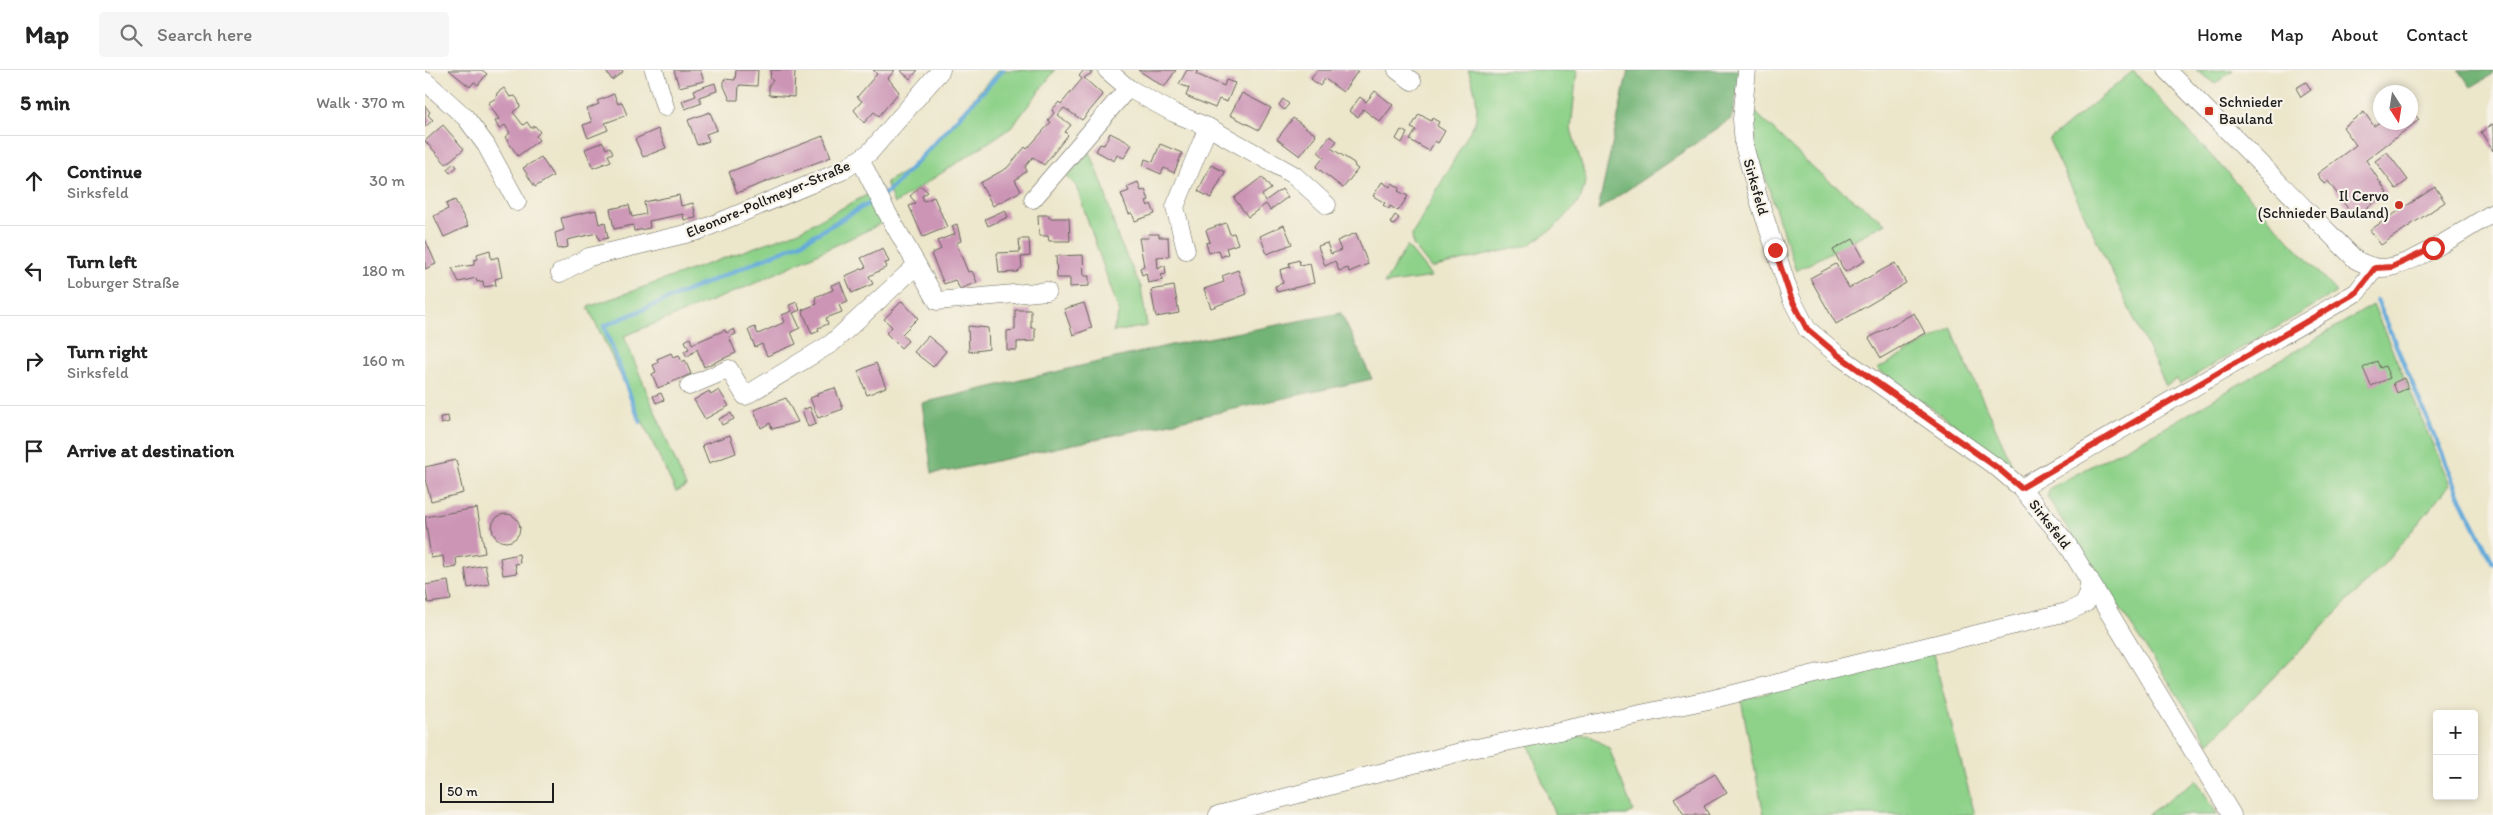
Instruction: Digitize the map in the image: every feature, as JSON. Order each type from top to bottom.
[{"type":"street","points":[[654,70],[665,107]]},
{"type":"street","name":"Eleonore-Pollmeyer-Straße","points":[[561,273],[589,257],[698,232],[842,171],[870,152],[941,70]]},
{"type":"street","points":[[1107,70],[1128,88],[1174,113],[1208,127],[1294,175],[1327,205]]},
{"type":"street","points":[[1397,70],[1412,82]]},
{"type":"street","name":"Sirksfeld","points":[[1747,70],[1742,110],[1744,145],[1791,298],[1807,329],[1838,355],[1999,469],[2021,488],[2066,542],[2232,815]]},
{"type":"street","points":[[2167,70],[2356,260],[2375,268],[2392,267],[2408,262],[2493,212]]},
{"type":"street","points":[[425,80],[466,118],[486,145],[517,202]]},
{"type":"street","points":[[1033,199],[1128,88]]},
{"type":"street","points":[[1186,250],[1175,207],[1208,127]]},
{"type":"street","points":[[860,159],[885,209],[937,301],[1047,291]]},
{"type":"street","points":[[689,386],[729,369],[745,396],[832,343],[917,265]]},
{"type":"street","points":[[2021,488],[2357,292],[2375,268]]},
{"type":"street","points":[[1218,815],[1472,749],[1713,698],[2067,612],[2086,603],[2090,580]]},
{"type":"green space","points":[[998,70],[1055,70],[1012,127],[894,204],[886,182],[913,167]]},
{"type":"green space","points":[[1468,70],[1577,70],[1571,129],[1586,179],[1581,197],[1573,209],[1555,227],[1529,245],[1431,268],[1413,245],[1412,235],[1475,122],[1477,102]]},
{"type":"green space","points":[[1628,70],[1743,70],[1731,119],[1598,210]]},
{"type":"green space","points":[[2196,70],[2233,70],[2215,84]]},
{"type":"green space","points":[[2459,70],[2493,70],[2493,74],[2471,87]]},
{"type":"green space","points":[[2133,71],[2337,292],[2180,384],[2177,379],[2166,386],[2049,140]]},
{"type":"green space","points":[[1753,110],[1816,171],[1885,223],[1796,271],[1755,147]]},
{"type":"green space","points":[[1090,152],[1103,185],[1118,238],[1141,287],[1147,326],[1113,332],[1119,312],[1076,186],[1067,177]]},
{"type":"green space","points":[[874,191],[887,221],[751,285],[624,336],[686,487],[676,492],[588,307],[797,232]]},
{"type":"green space","points":[[1407,246],[1432,277],[1384,284]]},
{"type":"green space","points":[[2373,305],[2450,485],[2385,563],[2209,743],[2047,497],[2050,488],[2168,426]]},
{"type":"green space","points":[[1341,313],[1372,379],[950,471],[932,473],[922,403],[1171,345]]},
{"type":"green space","points":[[1952,328],[1959,348],[2013,466],[1877,369]]},
{"type":"green space","points":[[1932,650],[1975,815],[1764,815],[1741,700]]},
{"type":"green space","points":[[1589,735],[1609,748],[1633,811],[1627,815],[1555,815],[1529,745]]},
{"type":"green space","points":[[2196,780],[2218,815],[2147,815]]},
{"type":"building","points":[[449,70],[482,70],[487,74],[478,85],[474,82],[470,87]]},
{"type":"building","points":[[605,70],[622,70],[623,72],[612,80]]},
{"type":"building","points":[[674,70],[700,70],[704,81],[679,87]]},
{"type":"building","points":[[736,70],[758,70],[757,86],[739,85],[738,100],[730,100],[724,86],[724,79],[735,80]]},
{"type":"building","points":[[771,70],[795,70],[794,97],[769,95],[769,84],[773,81],[770,78]]},
{"type":"building","points":[[873,70],[895,70],[888,78],[899,92],[879,116],[874,112],[864,123],[854,110],[862,101],[857,97],[877,74]]},
{"type":"building","points":[[900,70],[918,70],[910,79]]},
{"type":"building","points":[[1084,70],[1093,72],[1084,78],[1103,95],[1082,120],[1064,108],[1058,115],[1071,125],[1065,132],[1068,135],[1044,165],[1033,157],[1025,167],[1027,171],[1015,180],[1021,191],[993,206],[980,183],[1007,168],[1025,147],[1027,149],[1051,122],[1048,120],[1054,113],[1052,110],[1059,102],[1061,104],[1082,79],[1079,76]]},
{"type":"building","points":[[1138,70],[1176,70],[1164,87]]},
{"type":"building","points":[[1187,70],[1198,70],[1196,74],[1224,86],[1226,80],[1235,83],[1227,102],[1219,99],[1215,108],[1186,96],[1189,88],[1179,84]]},
{"type":"building","points":[[1317,70],[1358,71],[1343,92],[1325,79],[1320,86],[1311,79]]},
{"type":"building","points":[[2306,82],[2311,90],[2301,97],[2296,88]]},
{"type":"building","points":[[715,83],[717,91],[699,97],[702,103],[685,109],[682,101],[696,96],[694,90]]},
{"type":"building","points":[[504,88],[510,97],[515,96],[518,100],[520,107],[513,112],[523,125],[527,122],[531,128],[535,126],[540,132],[536,136],[539,140],[518,156],[505,137],[510,133],[505,125],[499,129],[495,121],[499,119],[488,103],[496,98],[497,93]]},
{"type":"building","points":[[1375,91],[1393,105],[1380,122],[1363,109],[1358,117],[1349,111],[1360,97],[1366,102]]},
{"type":"building","points":[[1242,93],[1271,108],[1259,130],[1230,115]]},
{"type":"building","points":[[614,94],[618,104],[622,102],[627,115],[605,123],[608,130],[588,138],[583,125],[592,122],[587,109],[599,104],[597,101]]},
{"type":"building","points":[[1283,99],[1289,104],[1284,110],[1279,105]]},
{"type":"building","points":[[425,106],[430,112],[428,115],[433,120],[425,127]]},
{"type":"building","points":[[710,112],[717,130],[706,134],[709,141],[697,145],[688,120]]},
{"type":"building","points":[[2364,112],[2373,125],[2373,130],[2406,130],[2366,160],[2387,193],[2354,217],[2328,181],[2324,184],[2317,174],[2356,145],[2343,127]]},
{"type":"building","points":[[1419,114],[1431,121],[1432,118],[1439,122],[1437,126],[1445,131],[1438,143],[1435,141],[1429,151],[1410,140],[1416,130],[1411,128]]},
{"type":"building","points":[[1293,118],[1316,135],[1300,156],[1277,139]]},
{"type":"building","points":[[2493,124],[2493,151],[2481,132]]},
{"type":"building","points":[[443,125],[464,149],[446,164],[425,141]]},
{"type":"building","points":[[658,129],[666,148],[643,157],[635,139]]},
{"type":"building","points":[[1401,130],[1407,133],[1402,143],[1396,139]]},
{"type":"building","points":[[1110,133],[1132,144],[1124,158],[1117,155],[1114,161],[1096,151],[1100,144],[1104,145]]},
{"type":"building","points":[[823,136],[831,157],[737,193],[729,172]]},
{"type":"building","points":[[1330,136],[1337,141],[1331,148],[1354,163],[1358,169],[1343,188],[1316,167],[1324,157],[1318,152]]},
{"type":"building","points":[[603,142],[606,149],[610,147],[613,153],[608,155],[611,161],[593,168],[585,149]]},
{"type":"building","points":[[1160,144],[1182,153],[1174,173],[1164,168],[1161,174],[1143,166],[1145,159],[1153,162]]},
{"type":"building","points":[[2387,152],[2408,180],[2396,189],[2375,161]]},
{"type":"building","points":[[541,157],[553,176],[535,187],[523,168]]},
{"type":"building","points":[[454,163],[457,167],[450,173],[447,169]]},
{"type":"building","points":[[1211,165],[1225,172],[1211,198],[1198,191]]},
{"type":"building","points":[[1262,177],[1271,189],[1262,195],[1265,201],[1282,189],[1288,197],[1270,210],[1266,204],[1248,217],[1234,198]]},
{"type":"building","points":[[1138,182],[1141,191],[1145,190],[1149,200],[1146,201],[1148,206],[1151,204],[1155,214],[1135,221],[1132,213],[1129,214],[1121,194],[1129,191],[1127,187]]},
{"type":"building","points":[[1382,182],[1390,187],[1392,183],[1400,188],[1398,191],[1408,196],[1398,211],[1390,206],[1389,209],[1383,205],[1385,203],[1373,196]]},
{"type":"building","points":[[921,186],[928,192],[922,196],[924,201],[934,197],[947,227],[923,237],[909,206],[916,203],[910,196]]},
{"type":"building","points":[[2435,187],[2445,202],[2381,245],[2370,230]]},
{"type":"building","points":[[679,195],[681,206],[693,203],[696,218],[684,220],[683,214],[649,221],[650,228],[634,231],[633,225],[614,229],[610,209],[629,205],[632,217],[646,214],[644,202]]},
{"type":"building","points":[[455,200],[468,226],[444,237],[434,216],[448,209],[446,204]]},
{"type":"building","points":[[596,210],[599,224],[605,222],[608,238],[599,240],[597,233],[567,240],[568,247],[558,249],[555,233],[564,230],[561,218]]},
{"type":"building","points":[[1005,210],[1008,217],[988,226],[985,219]]},
{"type":"building","points":[[1038,215],[1049,215],[1049,218],[1069,218],[1070,241],[1049,241],[1048,236],[1039,236]]},
{"type":"building","points":[[1395,215],[1399,218],[1394,225],[1390,223]]},
{"type":"building","points":[[1226,223],[1230,234],[1234,233],[1238,244],[1226,248],[1228,254],[1221,257],[1219,250],[1209,253],[1206,243],[1210,242],[1206,230]]},
{"type":"building","points":[[957,224],[961,241],[956,243],[968,272],[972,271],[977,282],[960,289],[955,280],[944,284],[931,254],[941,249],[937,241],[955,234],[952,226]]},
{"type":"building","points":[[1284,225],[1292,244],[1267,254],[1260,236]]},
{"type":"building","points":[[1356,233],[1368,264],[1349,272],[1348,268],[1339,271],[1335,261],[1325,266],[1318,246],[1327,243],[1331,254],[1341,250],[1337,241]]},
{"type":"building","points":[[1148,234],[1159,234],[1159,237],[1168,237],[1169,256],[1157,257],[1158,269],[1165,265],[1166,274],[1161,275],[1163,280],[1148,283],[1146,273],[1142,275],[1140,268],[1144,266],[1139,238],[1149,238]]},
{"type":"building","points":[[425,239],[436,264],[425,269]]},
{"type":"building","points":[[1019,239],[1029,239],[1030,256],[1021,257],[1022,267],[1017,272],[999,273],[997,253],[1020,252]]},
{"type":"building","points":[[1853,239],[1865,261],[1845,272],[1833,250]]},
{"type":"building","points":[[883,248],[889,262],[885,263],[887,267],[869,276],[873,284],[852,293],[845,276],[866,267],[861,258]]},
{"type":"building","points":[[490,250],[491,259],[498,257],[502,277],[495,279],[496,285],[484,287],[483,281],[477,282],[476,278],[459,282],[452,268],[474,265],[474,260],[478,259],[477,254]]},
{"type":"building","points":[[1083,255],[1084,276],[1089,276],[1089,286],[1070,287],[1070,278],[1057,278],[1056,256]]},
{"type":"building","points":[[1299,260],[1300,265],[1310,263],[1314,283],[1277,292],[1275,286],[1283,283],[1280,270],[1290,267],[1289,263]]},
{"type":"building","points":[[1895,263],[1906,283],[1836,324],[1810,278],[1836,264],[1849,288]]},
{"type":"building","points":[[1238,270],[1247,294],[1211,308],[1204,289],[1224,282],[1222,276]]},
{"type":"building","points":[[840,282],[848,302],[839,305],[842,312],[826,318],[828,324],[818,328],[819,331],[812,334],[802,310],[817,304],[815,297],[833,290],[831,285]]},
{"type":"building","points":[[1174,286],[1179,313],[1156,317],[1151,290]]},
{"type":"building","points":[[902,301],[918,318],[902,334],[908,341],[901,348],[886,333],[892,327],[884,319]]},
{"type":"building","points":[[797,302],[800,310],[793,313],[800,328],[791,332],[796,344],[767,356],[762,344],[755,347],[748,330],[755,327],[758,334],[785,322],[782,315],[792,311],[789,305]]},
{"type":"building","points":[[1084,303],[1092,328],[1073,335],[1064,309]]},
{"type":"building","points":[[1015,310],[1031,310],[1031,328],[1035,328],[1035,341],[1017,342],[1017,350],[1007,350],[1007,331],[1015,330]]},
{"type":"building","points":[[1914,313],[1925,333],[1881,358],[1869,338]]},
{"type":"building","points":[[968,326],[988,328],[989,349],[969,352]]},
{"type":"building","points":[[734,329],[736,334],[729,337],[736,353],[704,367],[697,349],[687,357],[684,351],[689,349],[685,341],[690,338],[692,344],[725,330],[726,333]]},
{"type":"building","points":[[928,336],[946,351],[933,367],[914,352]]},
{"type":"building","points":[[671,353],[673,357],[679,355],[682,362],[685,360],[691,374],[658,388],[652,374],[656,372],[653,365],[658,363],[657,359]]},
{"type":"building","points":[[2377,361],[2380,368],[2385,366],[2390,378],[2371,386],[2363,368]]},
{"type":"building","points":[[876,363],[886,387],[867,395],[858,371]]},
{"type":"building","points":[[2404,378],[2408,388],[2397,393],[2393,383]]},
{"type":"building","points":[[835,388],[843,409],[818,418],[810,398],[818,395],[817,393]]},
{"type":"building","points":[[719,390],[729,406],[705,419],[694,400],[709,391],[711,395]]},
{"type":"building","points":[[661,393],[664,400],[656,403],[653,396]]},
{"type":"building","points":[[786,398],[798,422],[772,429],[770,423],[761,428],[754,410]]},
{"type":"building","points":[[810,407],[816,424],[808,427],[802,410]]},
{"type":"building","points":[[731,413],[734,419],[722,425],[719,419]]},
{"type":"building","points":[[448,416],[449,422],[441,424],[440,417]]},
{"type":"building","points":[[730,435],[736,453],[709,463],[702,445]]},
{"type":"building","points":[[456,460],[463,493],[431,501],[425,479],[425,467]]},
{"type":"building","points":[[477,508],[485,553],[456,558],[457,567],[445,569],[443,556],[431,558],[425,517]]},
{"type":"building","points":[[506,514],[516,518],[520,528],[516,538],[506,542],[496,538],[492,528],[496,518]]},
{"type":"building","points":[[519,554],[520,563],[515,564],[517,573],[503,575],[500,558]]},
{"type":"building","points":[[485,565],[489,584],[468,588],[465,569]]},
{"type":"building","points":[[448,581],[451,600],[428,603],[425,585]]},
{"type":"building","points":[[1715,774],[1727,793],[1704,806],[1709,815],[1684,815],[1674,798]]},
{"type":"waterway","points":[[883,195],[893,187],[1003,70]]},
{"type":"waterway","points":[[640,422],[604,326],[801,243],[876,199]]},
{"type":"waterway","points":[[2377,300],[2461,499],[2493,563]]},
{"type":"place","name":"Schnieder Bauland","points":[[2209,111]]},
{"type":"place","name":"Il Cervo (Schnieder Bauland)","points":[[2399,205]]},
{"type":"route","points":[[1775,250],[1791,298],[1807,329],[1838,355],[1999,469],[2021,488],[2357,292],[2375,268],[2392,267],[2408,262],[2433,248]]}]
